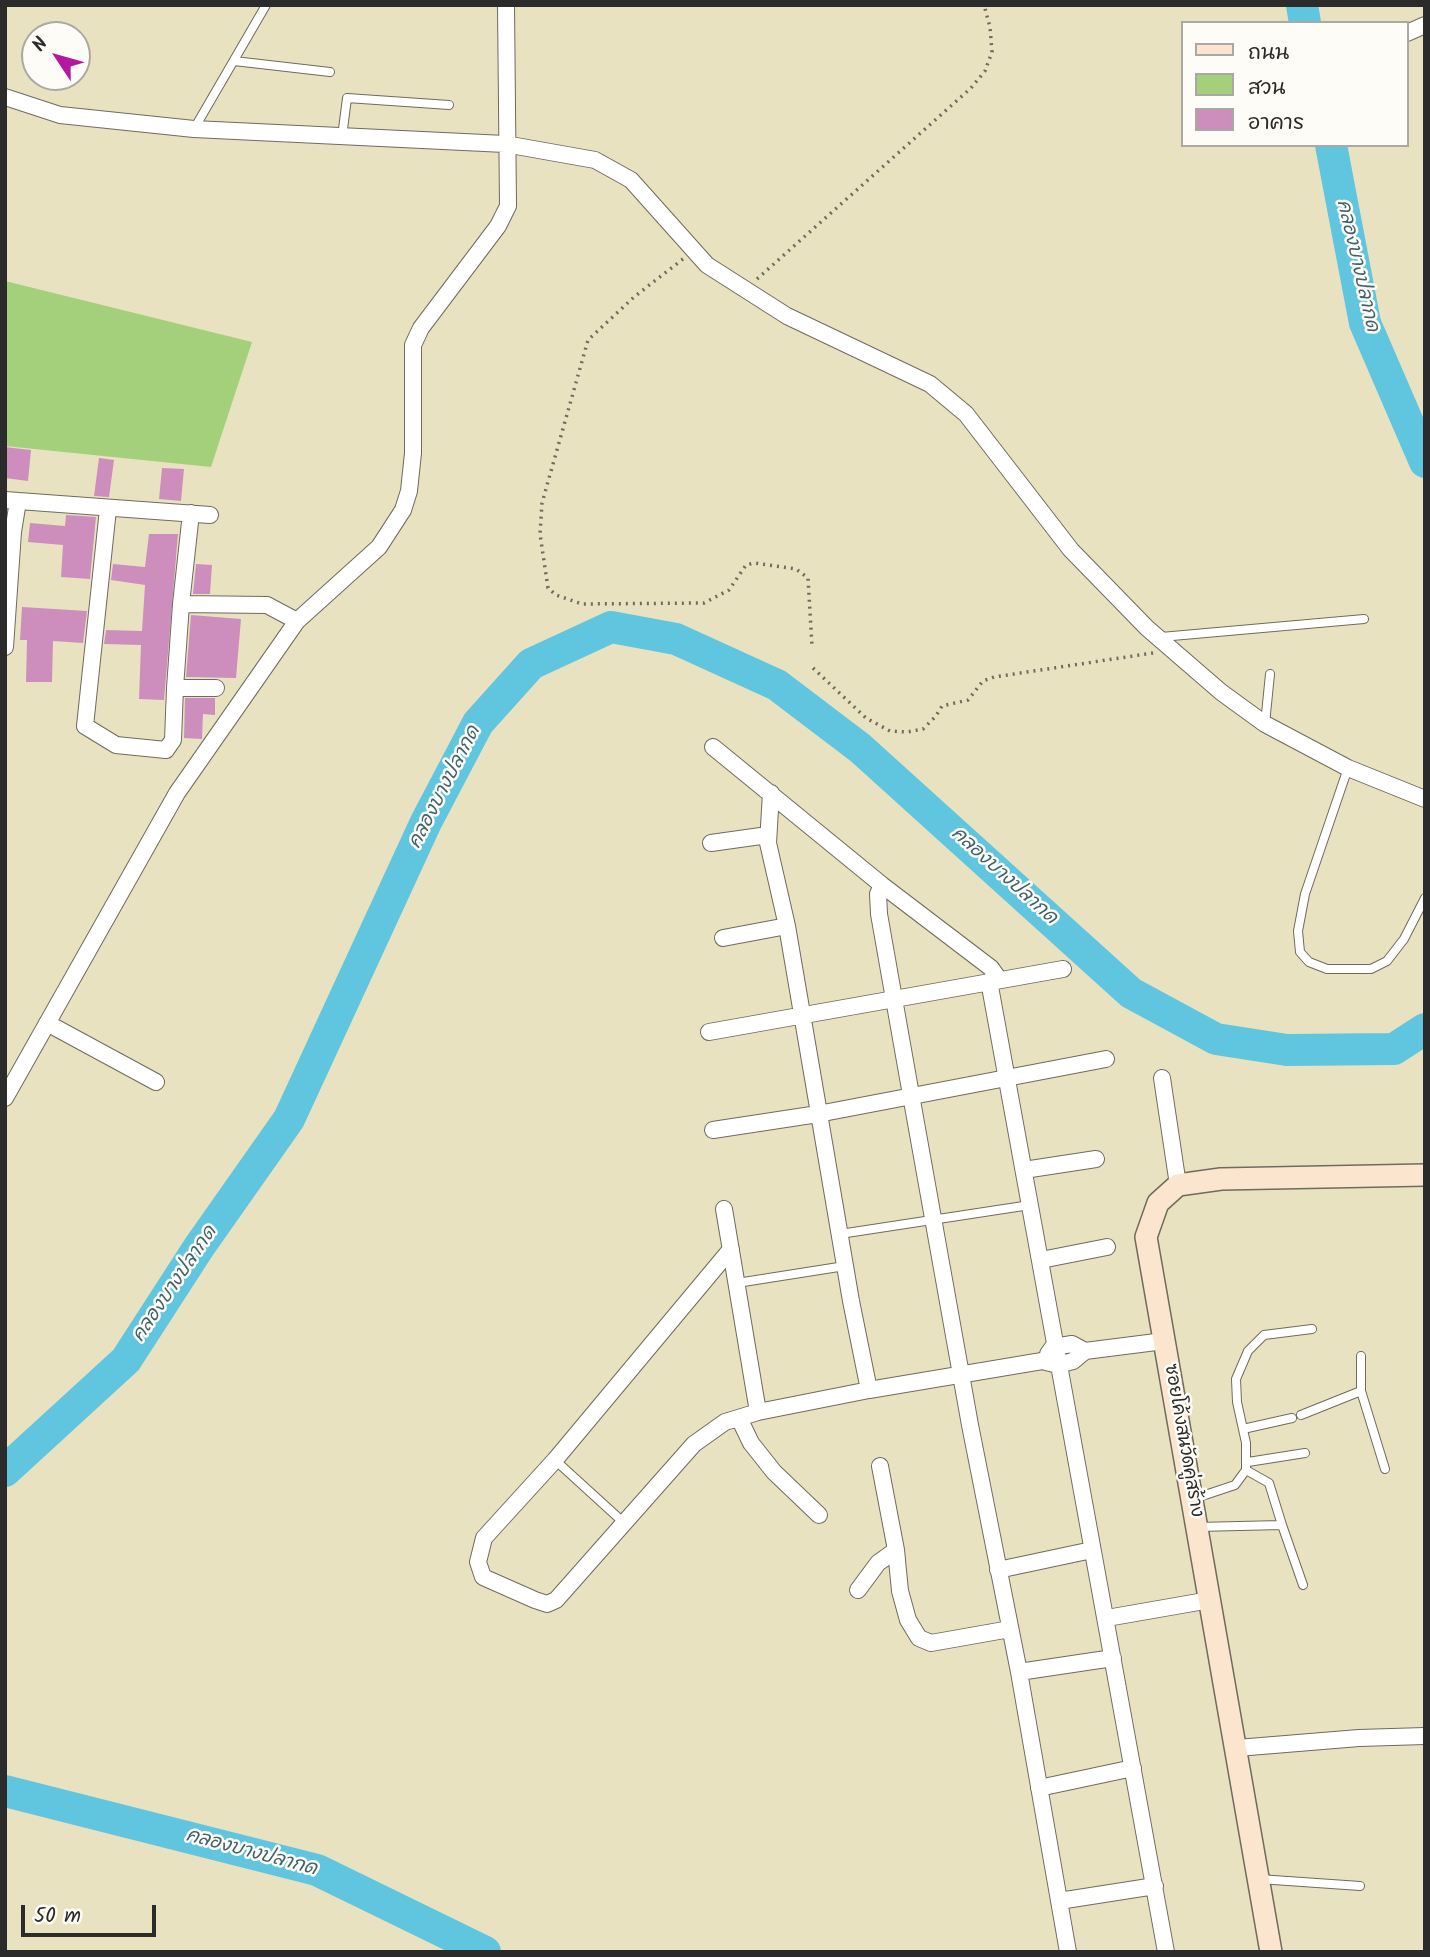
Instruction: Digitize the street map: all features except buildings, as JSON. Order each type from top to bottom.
[{"type":"street","points":[[5,1098],[177,793],[297,621],[379,547],[403,510],[410,491],[413,345],[421,328],[498,226],[508,206],[509,183],[505,144],[506,5]]},
{"type":"street","points":[[1409,32],[1425,25]]},
{"type":"street","points":[[5,97],[60,116],[194,130],[505,144],[595,160],[631,180],[707,265],[787,316],[930,384],[966,414],[1071,550],[1158,638],[1265,724],[1348,768],[1425,799]]},
{"type":"street","points":[[5,646],[13,532],[12,501],[209,515]]},
{"type":"street","points":[[108,509],[85,726],[116,745],[166,750],[173,740],[181,604],[191,513]]},
{"type":"street","points":[[181,604],[267,605],[297,621]]},
{"type":"street","points":[[175,688],[216,688]]},
{"type":"street","points":[[713,747],[882,885],[991,968],[1006,1077],[1041,1260],[1053,1347],[1050,1363],[1072,1424],[1092,1550],[1107,1618],[1166,1952]]},
{"type":"street","points":[[771,793],[768,835],[787,926],[818,1114],[869,1390]]},
{"type":"street","points":[[711,843],[768,835]]},
{"type":"street","points":[[882,885],[878,894],[880,914],[911,1095],[998,1570],[1020,1672],[1068,1952]]},
{"type":"street","points":[[723,938],[787,926]]},
{"type":"street","points":[[709,1032],[895,1000],[994,979],[1063,969]]},
{"type":"street","points":[[47,1023],[156,1082]]},
{"type":"street","points":[[713,1130],[818,1114],[1106,1059]]},
{"type":"street","points":[[1161,1078],[1178,1185],[1221,1180],[1425,1175]]},
{"type":"street","points":[[1024,1170],[1096,1159]]},
{"type":"street","name":"ซอยโค้งสนวัดคู่สร้าง","points":[[1178,1185],[1158,1203],[1146,1237],[1272,1951]]},
{"type":"street","points":[[724,1209],[758,1412]]},
{"type":"street","points":[[1041,1260],[1107,1247]]},
{"type":"street","points":[[731,1249],[555,1461],[484,1538],[478,1562],[483,1577],[547,1604],[555,1600],[694,1444],[711,1429],[739,1418],[758,1412],[962,1373],[1073,1361],[1085,1350]]},
{"type":"street","points":[[1053,1347],[1072,1344],[1085,1350],[1164,1341]]},
{"type":"street","points":[[739,1418],[751,1443],[774,1472],[819,1515]]},
{"type":"street","points":[[880,1466],[896,1550],[900,1591],[908,1620],[919,1638],[931,1643],[1010,1629]]},
{"type":"street","points":[[858,1590],[878,1563],[896,1550]]},
{"type":"street","points":[[998,1570],[1092,1550]]},
{"type":"street","points":[[1107,1618],[1210,1600]]},
{"type":"street","points":[[1020,1672],[1113,1658]]},
{"type":"street","points":[[1237,1748],[1359,1738],[1425,1737]]},
{"type":"street","points":[[1039,1788],[1133,1768]]},
{"type":"street","points":[[1059,1901],[1155,1886]]},
{"type":"lane","points":[[194,130],[267,5]]},
{"type":"lane","points":[[234,61],[330,72]]},
{"type":"lane","points":[[342,137],[347,98],[449,105]]},
{"type":"lane","points":[[1158,638],[1364,619]]},
{"type":"lane","points":[[1265,724],[1270,674]]},
{"type":"lane","points":[[1348,768],[1305,894],[1297,931],[1300,952],[1310,962],[1327,969],[1371,969],[1387,961],[1404,939],[1425,898]]},
{"type":"lane","points":[[840,1234],[1030,1205]]},
{"type":"lane","points":[[737,1283],[845,1266]]},
{"type":"lane","points":[[1193,1499],[1235,1485],[1247,1466],[1236,1379],[1248,1351],[1264,1335],[1312,1329]]},
{"type":"lane","points":[[1361,1356],[1361,1391],[1385,1469]]},
{"type":"lane","points":[[1243,1429],[1296,1417],[1361,1391]]},
{"type":"lane","points":[[1247,1466],[1305,1453]]},
{"type":"lane","points":[[555,1461],[623,1522]]},
{"type":"lane","points":[[1247,1466],[1269,1483],[1303,1585]]},
{"type":"lane","points":[[1197,1527],[1282,1525]]},
{"type":"lane","points":[[1259,1879],[1360,1886]]},
{"type":"path","points":[[744,289],[971,88],[985,71],[992,52],[990,27],[984,5]]},
{"type":"path","points":[[694,250],[634,296],[588,340],[542,503],[540,534],[548,588],[556,595],[582,604],[704,603],[729,590],[746,565],[754,562],[796,569],[808,578],[812,646]]},
{"type":"path","points":[[813,668],[866,718],[890,731],[907,732],[923,729],[942,706],[968,700],[984,681],[994,677],[1172,650]]},
{"type":"green space","points":[[5,281],[252,342],[211,467],[5,446]]},
{"type":"waterway","name":"คลองบางปลากด","points":[[1302,5],[1305,21]]},
{"type":"waterway","name":"คลองบางปลากด","points":[[1331,147],[1365,323],[1425,462]]},
{"type":"waterway","name":"คลองบางปลากด","points":[[5,1471],[126,1360],[199,1247],[289,1119],[426,822],[478,723],[531,664],[611,627],[676,639],[777,685],[860,748],[1131,993],[1216,1039],[1287,1050],[1394,1049],[1425,1029]]},
{"type":"waterway","name":"คลองบางปลากด","points":[[5,1791],[317,1870],[485,1952]]}]
